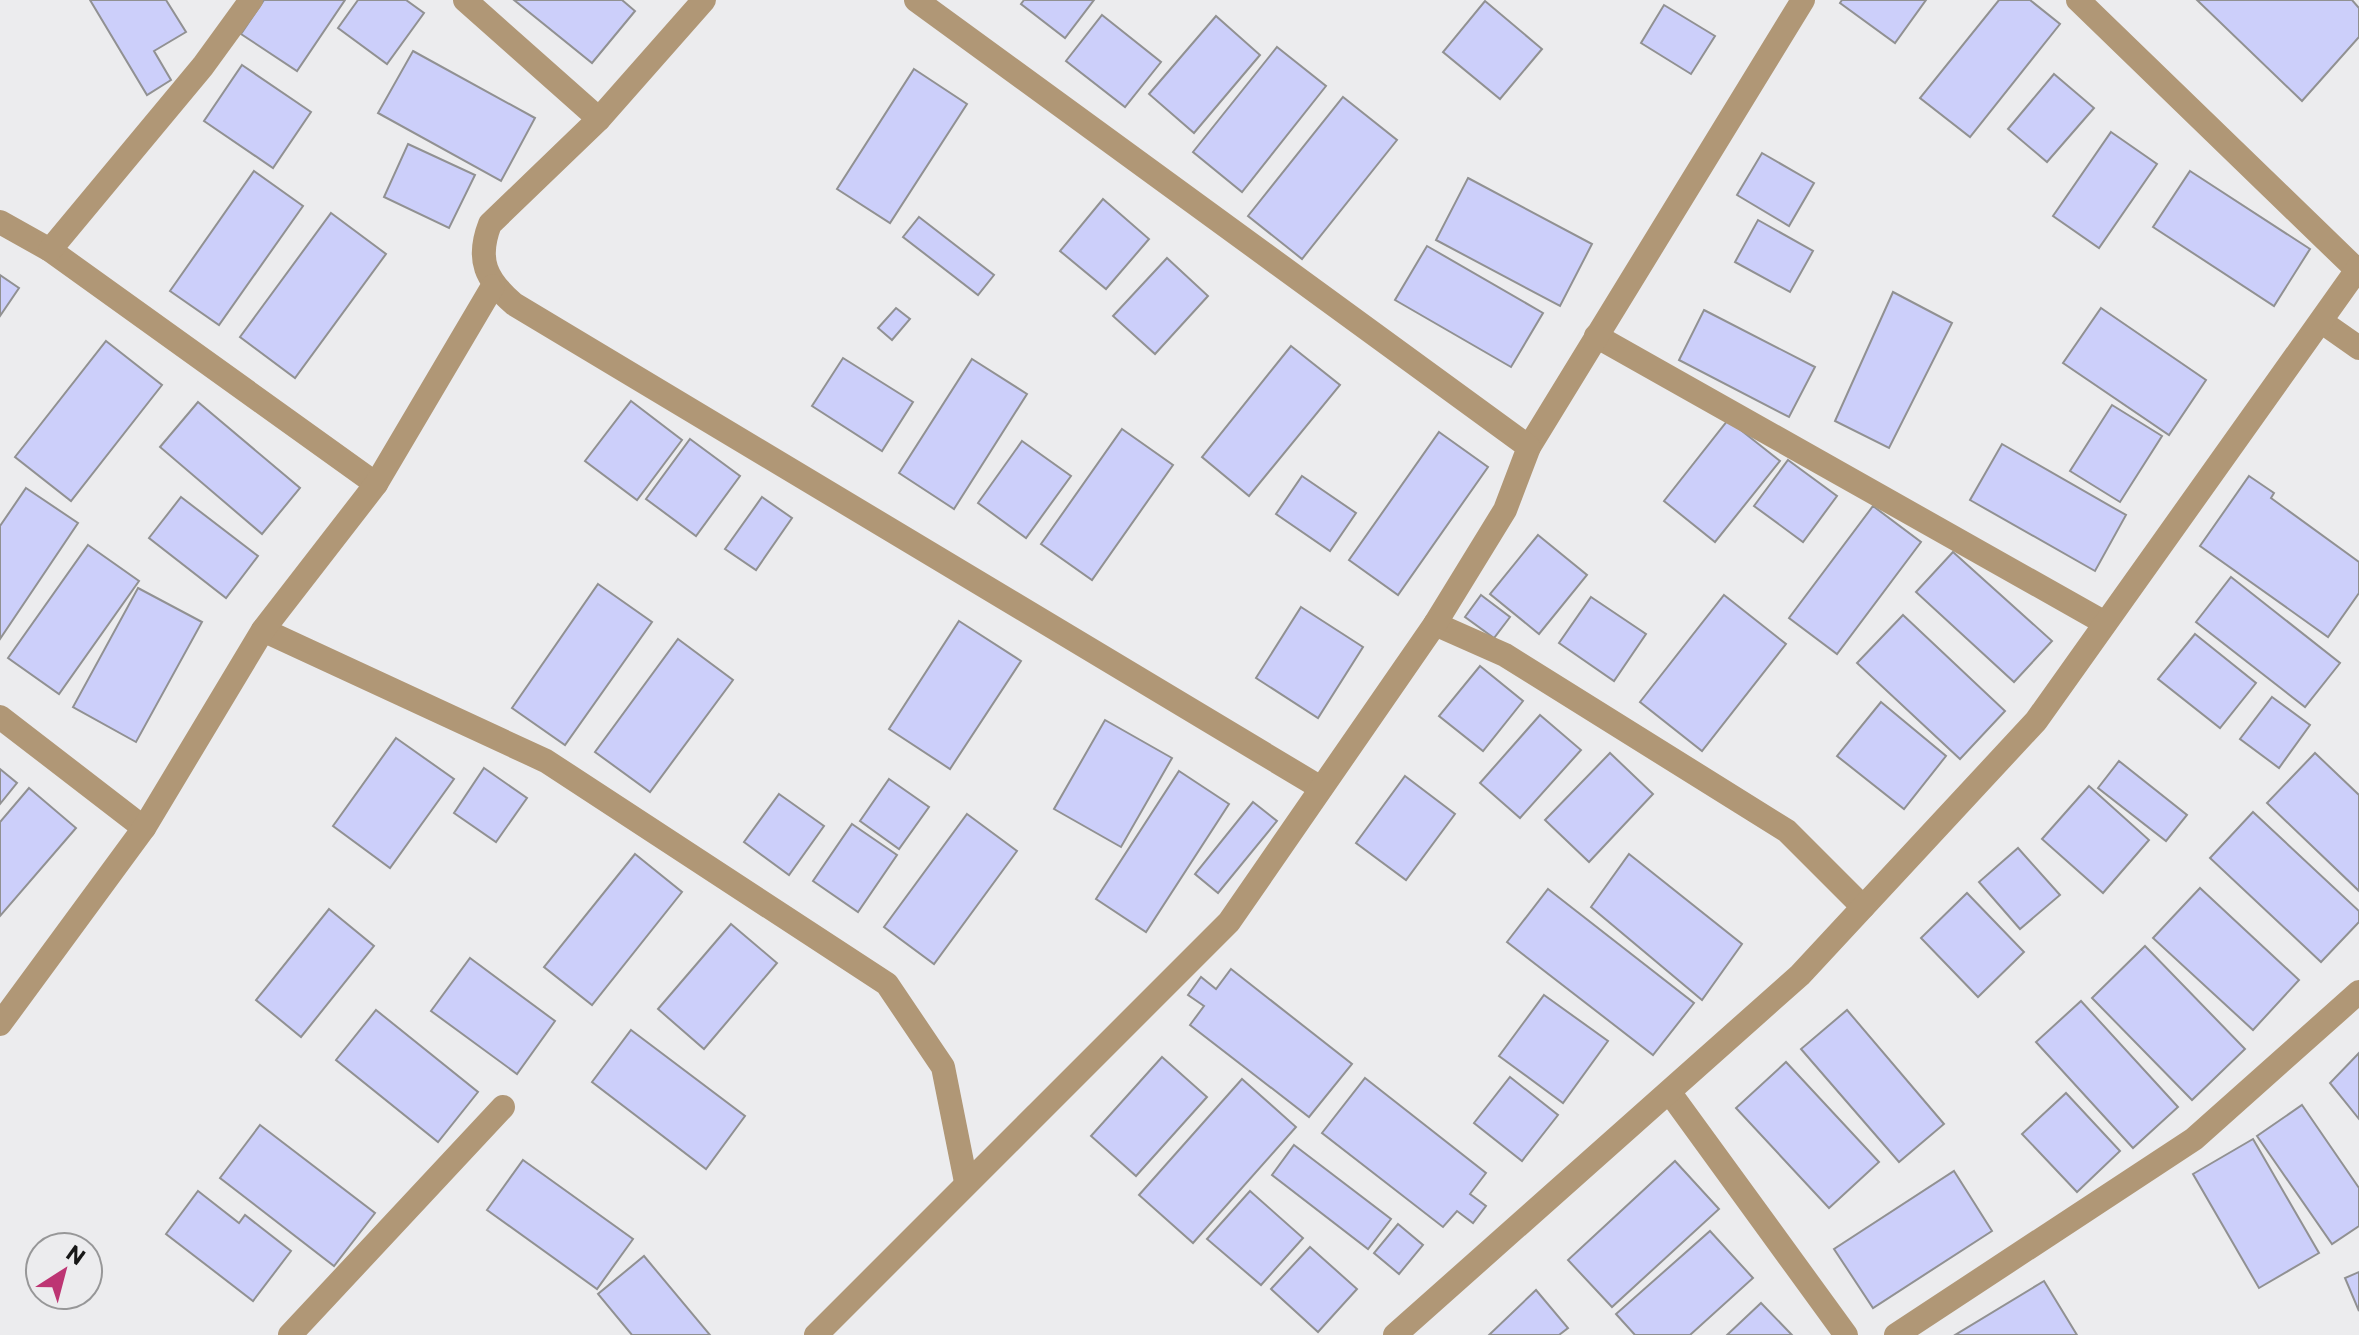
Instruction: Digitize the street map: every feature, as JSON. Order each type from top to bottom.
[{"type":"street","points":[[50,250],[203,66],[251,0]]},
{"type":"street","points":[[465,0],[599,119]]},
{"type":"street","points":[[704,0],[599,119],[490,224],[483,241],[485,264],[493,286],[514,304],[1321,788]]},
{"type":"street","points":[[916,0],[1529,447]]},
{"type":"street","points":[[816,1335],[1229,922],[1435,624],[1505,510],[1529,447],[1803,0]]},
{"type":"street","points":[[1395,1335],[1800,975],[2036,721],[2358,268],[2078,0]]},
{"type":"street","points":[[0,222],[50,250],[376,484]]},
{"type":"street","points":[[0,1024],[144,828],[263,630],[376,484],[493,286]]},
{"type":"street","points":[[2322,322],[2359,348]]},
{"type":"street","points":[[1596,336],[2105,623]]},
{"type":"street","points":[[1435,624],[1505,655],[1787,831],[1863,907]]},
{"type":"street","points":[[263,630],[546,761],[887,984],[943,1067],[966,1182]]},
{"type":"street","points":[[0,717],[144,828]]},
{"type":"street","points":[[1896,1335],[2194,1139],[2359,992]]},
{"type":"street","points":[[1670,1093],[1846,1335]]},
{"type":"street","points":[[290,1335],[503,1107]]},
{"type":"building","points":[[90,0],[166,0],[186,32],[154,51],[171,80],[147,95]]},
{"type":"building","points":[[264,0],[345,0],[297,71],[241,34]]},
{"type":"building","points":[[358,0],[406,0],[424,13],[387,64],[338,28]]},
{"type":"building","points":[[514,0],[622,0],[635,11],[592,63]]},
{"type":"building","points":[[1024,0],[1094,0],[1065,38],[1021,4]]},
{"type":"building","points":[[1842,0],[1926,0],[1895,43],[1840,3]]},
{"type":"building","points":[[1999,0],[2030,0],[2060,24],[1970,137],[1920,98]]},
{"type":"building","points":[[2197,0],[2352,0],[2359,8],[2359,37],[2302,101]]},
{"type":"building","points":[[1485,1],[1542,49],[1500,99],[1443,52]]},
{"type":"building","points":[[1664,5],[1715,36],[1691,74],[1641,43]]},
{"type":"building","points":[[1102,15],[1161,62],[1125,107],[1066,61]]},
{"type":"building","points":[[1216,16],[1260,55],[1194,133],[1149,94]]},
{"type":"building","points":[[1277,47],[1326,86],[1242,192],[1193,152]]},
{"type":"building","points":[[413,51],[535,118],[501,181],[378,113]]},
{"type":"building","points":[[242,65],[311,112],[273,168],[204,121]]},
{"type":"building","points":[[914,69],[967,104],[890,223],[837,189]]},
{"type":"building","points":[[2054,74],[2094,108],[2047,162],[2008,129]]},
{"type":"building","points":[[1343,97],[1397,140],[1302,259],[1248,216]]},
{"type":"building","points":[[2111,132],[2157,164],[2099,248],[2053,216]]},
{"type":"building","points":[[408,144],[475,175],[449,228],[384,197]]},
{"type":"building","points":[[1762,153],[1814,183],[1789,226],[1737,195]]},
{"type":"building","points":[[254,171],[303,206],[219,325],[170,291]]},
{"type":"building","points":[[2190,171],[2310,249],[2274,306],[2153,227]]},
{"type":"building","points":[[1468,178],[1592,244],[1560,306],[1436,240]]},
{"type":"building","points":[[1103,199],[1149,239],[1106,289],[1060,251]]},
{"type":"building","points":[[331,213],[386,254],[295,378],[240,337]]},
{"type":"building","points":[[919,217],[994,275],[978,295],[903,237]]},
{"type":"building","points":[[1758,220],[1813,251],[1790,292],[1735,262]]},
{"type":"building","points":[[1427,246],[1543,313],[1511,367],[1395,300]]},
{"type":"building","points":[[1167,258],[1208,296],[1155,354],[1113,316]]},
{"type":"building","points":[[0,275],[19,288],[0,316]]},
{"type":"building","points":[[1893,292],[1952,323],[1889,448],[1835,421]]},
{"type":"building","points":[[896,308],[910,319],[892,340],[878,328]]},
{"type":"building","points":[[2101,308],[2206,380],[2169,435],[2063,363]]},
{"type":"building","points":[[1704,310],[1815,367],[1789,417],[1679,360]]},
{"type":"building","points":[[106,341],[162,385],[71,501],[15,457]]},
{"type":"building","points":[[1291,346],[1340,385],[1249,496],[1202,457]]},
{"type":"building","points":[[843,358],[913,402],[882,451],[812,406]]},
{"type":"building","points":[[972,359],[1027,394],[954,509],[899,473]]},
{"type":"building","points":[[631,401],[682,440],[637,500],[585,461]]},
{"type":"building","points":[[198,402],[300,488],[262,534],[160,447]]},
{"type":"building","points":[[2112,405],[2162,436],[2120,502],[2070,471]]},
{"type":"building","points":[[1728,420],[1780,461],[1715,542],[1664,501]]},
{"type":"building","points":[[1122,429],[1173,465],[1092,580],[1041,544]]},
{"type":"building","points":[[1439,432],[1488,467],[1398,595],[1349,560]]},
{"type":"building","points":[[690,439],[740,476],[696,536],[646,499]]},
{"type":"building","points":[[1022,441],[1071,476],[1026,538],[978,503]]},
{"type":"building","points":[[2002,444],[2126,515],[2095,571],[1970,500]]},
{"type":"building","points":[[1788,460],[1837,496],[1803,542],[1754,506]]},
{"type":"building","points":[[1302,476],[1356,513],[1330,551],[1276,514]]},
{"type":"building","points":[[2249,476],[2274,493],[2271,498],[2359,562],[2359,593],[2328,637],[2200,546]]},
{"type":"building","points":[[26,488],[78,523],[0,639],[0,526]]},
{"type":"building","points":[[181,497],[258,556],[226,598],[149,538]]},
{"type":"building","points":[[762,497],[792,518],[756,570],[725,549]]},
{"type":"building","points":[[1873,506],[1921,542],[1837,654],[1789,618]]},
{"type":"building","points":[[1538,535],[1587,575],[1539,634],[1490,594]]},
{"type":"building","points":[[88,545],[139,581],[59,694],[8,658]]},
{"type":"building","points":[[1953,552],[2052,641],[2014,682],[1916,592]]},
{"type":"building","points":[[2231,577],[2340,663],[2305,707],[2196,622]]},
{"type":"building","points":[[598,584],[652,622],[565,745],[512,708]]},
{"type":"building","points":[[138,588],[202,622],[136,742],[73,707]]},
{"type":"building","points":[[1481,595],[1510,617],[1494,638],[1465,617]]},
{"type":"building","points":[[1724,595],[1786,644],[1702,751],[1640,702]]},
{"type":"building","points":[[1591,597],[1646,634],[1614,681],[1559,643]]},
{"type":"building","points":[[1301,607],[1363,647],[1318,718],[1256,678]]},
{"type":"building","points":[[1903,615],[2005,711],[1960,759],[1857,663]]},
{"type":"building","points":[[959,621],[1021,661],[950,769],[889,729]]},
{"type":"building","points":[[2195,634],[2256,683],[2220,728],[2158,679]]},
{"type":"building","points":[[678,639],[733,680],[650,792],[595,752]]},
{"type":"building","points":[[1480,666],[1523,701],[1483,751],[1439,716]]},
{"type":"building","points":[[2272,697],[2310,725],[2279,768],[2240,739]]},
{"type":"building","points":[[1881,702],[1946,756],[1904,809],[1837,756]]},
{"type":"building","points":[[1540,715],[1581,750],[1520,818],[1480,783]]},
{"type":"building","points":[[1105,720],[1172,758],[1121,847],[1054,809]]},
{"type":"building","points":[[396,738],[454,779],[390,868],[333,826]]},
{"type":"building","points":[[1610,753],[1653,794],[1589,862],[1545,820]]},
{"type":"building","points":[[2315,753],[2359,795],[2359,891],[2267,803]]},
{"type":"building","points":[[2119,761],[2187,815],[2166,841],[2098,788]]},
{"type":"building","points":[[484,768],[527,798],[496,842],[454,813]]},
{"type":"building","points":[[0,769],[17,783],[0,804]]},
{"type":"building","points":[[1179,771],[1229,804],[1146,932],[1096,899]]},
{"type":"building","points":[[1405,776],[1455,814],[1406,880],[1356,843]]},
{"type":"building","points":[[889,779],[929,807],[899,849],[860,821]]},
{"type":"building","points":[[2089,786],[2149,840],[2103,893],[2042,839]]},
{"type":"building","points":[[29,788],[76,828],[0,916],[0,822]]},
{"type":"building","points":[[779,794],[824,826],[789,875],[744,842]]},
{"type":"building","points":[[1253,802],[1277,821],[1218,893],[1195,874]]},
{"type":"building","points":[[2253,812],[2359,911],[2359,922],[2321,962],[2210,858]]},
{"type":"building","points":[[967,814],[1017,851],[934,964],[884,927]]},
{"type":"building","points":[[852,824],[897,855],[858,912],[813,881]]},
{"type":"building","points":[[2018,848],[2060,895],[2020,929],[1979,882]]},
{"type":"building","points":[[635,854],[682,892],[592,1005],[544,967]]},
{"type":"building","points":[[1629,854],[1742,944],[1702,1000],[1591,907]]},
{"type":"building","points":[[2200,888],[2299,980],[2253,1030],[2153,938]]},
{"type":"building","points":[[1548,889],[1694,1003],[1653,1055],[1507,942]]},
{"type":"building","points":[[1967,893],[2024,952],[1978,997],[1921,938]]},
{"type":"building","points":[[329,909],[374,946],[301,1037],[256,1000]]},
{"type":"building","points":[[731,924],[777,963],[704,1049],[658,1009]]},
{"type":"building","points":[[2145,946],[2245,1049],[2192,1100],[2092,998]]},
{"type":"building","points":[[470,958],[555,1021],[517,1074],[431,1011]]},
{"type":"building","points":[[1231,969],[1352,1064],[1309,1117],[1190,1025],[1204,1006],[1188,995],[1201,977],[1216,989]]},
{"type":"building","points":[[1544,995],[1608,1041],[1563,1103],[1499,1056]]},
{"type":"building","points":[[2081,1001],[2178,1107],[2133,1148],[2036,1042]]},
{"type":"building","points":[[376,1010],[478,1092],[438,1142],[336,1060]]},
{"type":"building","points":[[1847,1010],[1944,1124],[1899,1162],[1801,1049]]},
{"type":"building","points":[[631,1030],[745,1116],[706,1169],[592,1082]]},
{"type":"building","points":[[2359,1053],[2359,1119],[2330,1083]]},
{"type":"building","points":[[1162,1057],[1207,1097],[1136,1176],[1091,1136]]},
{"type":"building","points":[[1786,1062],[1879,1162],[1829,1208],[1736,1108]]},
{"type":"building","points":[[1510,1077],[1558,1115],[1522,1161],[1474,1123]]},
{"type":"building","points":[[1365,1078],[1486,1173],[1470,1194],[1486,1206],[1473,1223],[1457,1211],[1443,1227],[1322,1133]]},
{"type":"building","points":[[1242,1079],[1296,1127],[1193,1243],[1139,1195]]},
{"type":"building","points":[[2066,1093],[2120,1151],[2077,1192],[2022,1134]]},
{"type":"building","points":[[2302,1105],[2359,1188],[2359,1226],[2332,1244],[2257,1136]]},
{"type":"building","points":[[260,1125],[375,1213],[334,1266],[220,1178]]},
{"type":"building","points":[[2253,1139],[2319,1253],[2259,1288],[2193,1174]]},
{"type":"building","points":[[1294,1145],[1391,1219],[1368,1249],[1272,1175]]},
{"type":"building","points":[[523,1160],[633,1239],[597,1289],[487,1210]]},
{"type":"building","points":[[1675,1161],[1719,1209],[1612,1307],[1568,1260]]},
{"type":"building","points":[[1954,1171],[1992,1231],[1873,1308],[1834,1249]]},
{"type":"building","points":[[198,1191],[239,1223],[245,1215],[291,1251],[253,1301],[166,1234]]},
{"type":"building","points":[[1250,1191],[1303,1238],[1261,1285],[1207,1239]]},
{"type":"building","points":[[1398,1224],[1423,1245],[1399,1274],[1374,1253]]},
{"type":"building","points":[[1710,1231],[1753,1278],[1690,1335],[1635,1335],[1616,1314]]},
{"type":"building","points":[[1310,1247],[1357,1289],[1318,1332],[1271,1289]]},
{"type":"building","points":[[644,1256],[710,1335],[632,1335],[598,1294]]},
{"type":"building","points":[[2359,1272],[2359,1311],[2345,1278]]},
{"type":"building","points":[[2044,1281],[2077,1335],[1955,1335]]},
{"type":"building","points":[[1536,1290],[1568,1328],[1559,1335],[1489,1335]]},
{"type":"building","points":[[1761,1303],[1792,1335],[1727,1335]]}]
